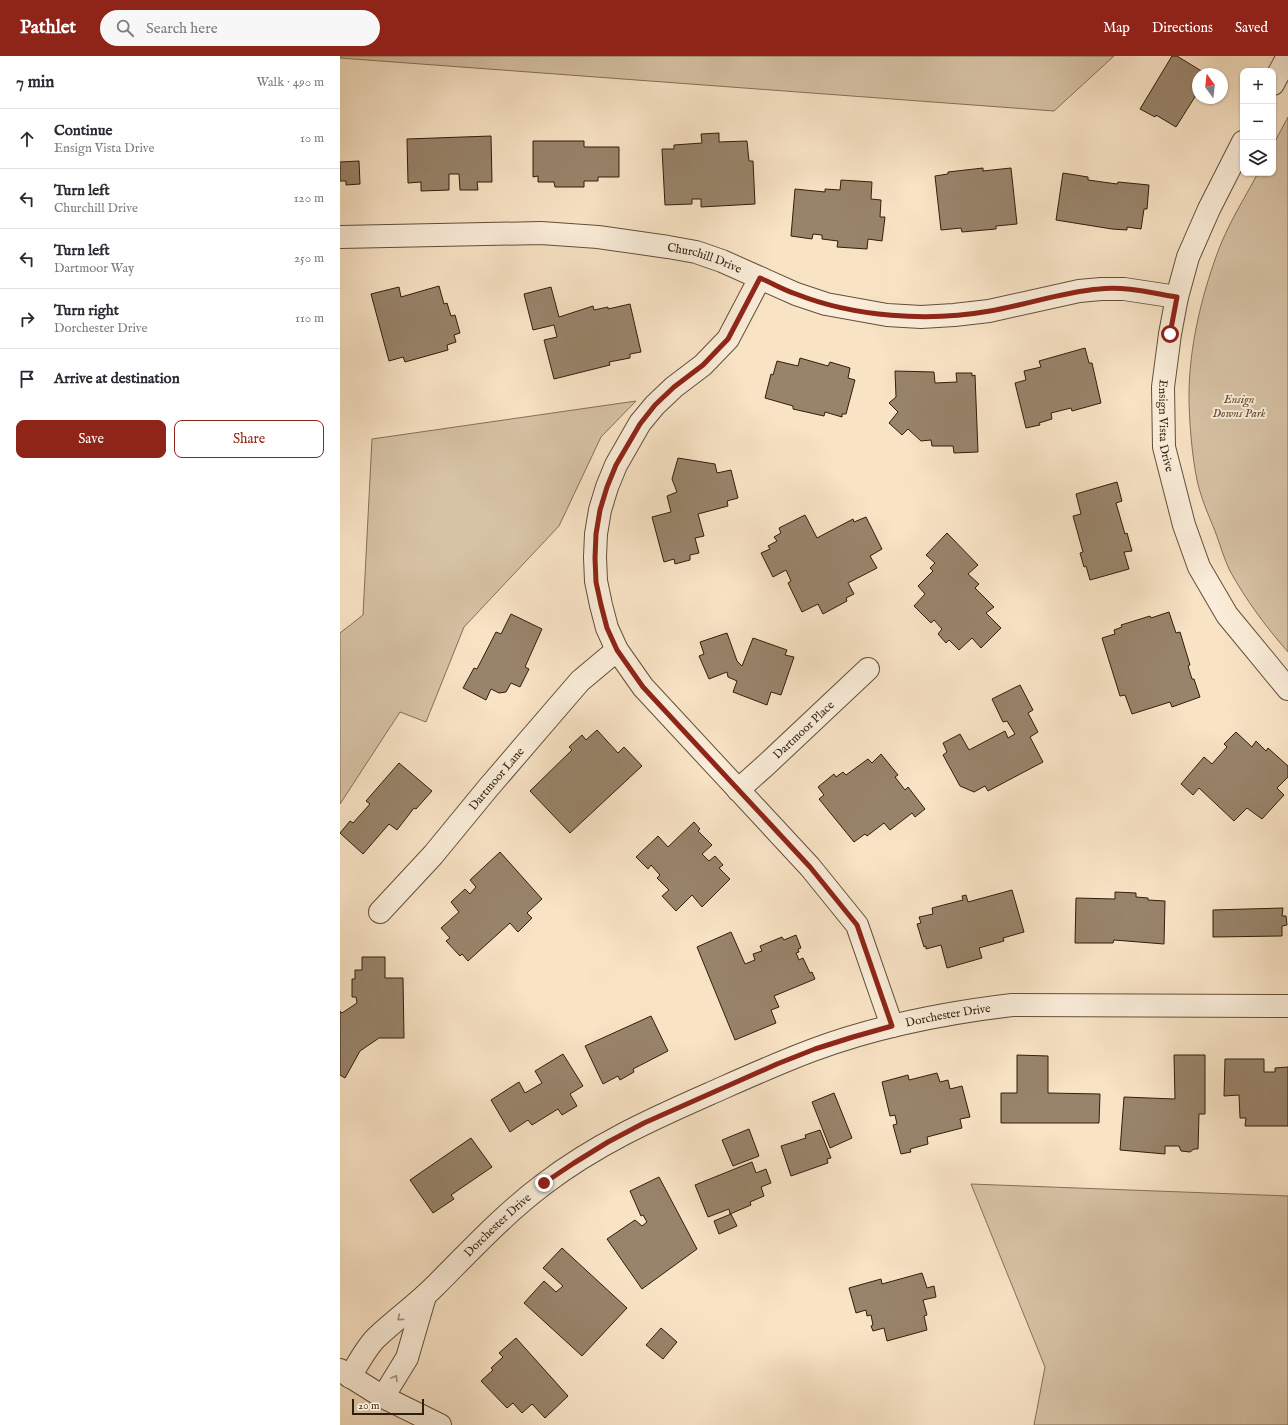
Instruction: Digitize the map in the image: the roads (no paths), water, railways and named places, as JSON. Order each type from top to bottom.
[{"type":"street","points":[[1276,78],[1288,56]]},
{"type":"street","name":"Ensign Vista Drive","points":[[1240,148],[1209,209],[1188,257],[1177,297],[1170,334],[1163,387],[1164,447],[1184,525],[1199,567],[1227,615],[1288,689]]},
{"type":"street","name":"Churchill Drive","points":[[340,237],[541,233],[598,237],[696,252],[722,261],[796,294],[826,304],[887,315],[920,317],[954,316],[989,312],[1079,291],[1101,288],[1124,289],[1177,297]]},
{"type":"street","points":[[760,278],[728,339],[703,365],[674,387],[655,405],[640,424],[616,465],[600,510],[596,534],[596,576],[601,605],[607,628],[617,650],[643,687],[810,867],[857,925],[892,1026]]},
{"type":"street","name":"Dartmoor Lane","points":[[380,912],[433,855],[488,788],[580,681],[617,650]]},
{"type":"street","name":"Dartmoor Place","points":[[738,790],[868,669]]},
{"type":"street","name":"Dorchester Drive","points":[[345,1374],[374,1339],[426,1296],[516,1205],[544,1183],[608,1142],[644,1123],[777,1064],[821,1047],[892,1026],[972,1010],[1012,1005],[1288,1006]]},
{"type":"street","name":"Dorchester Drive","points":[[383,1397],[407,1358],[426,1296]]},
{"type":"street","points":[[345,1374],[383,1397],[440,1425]]},
{"type":"park label","name":"Ensign Downs Park","points":[[1239,406]]}]
